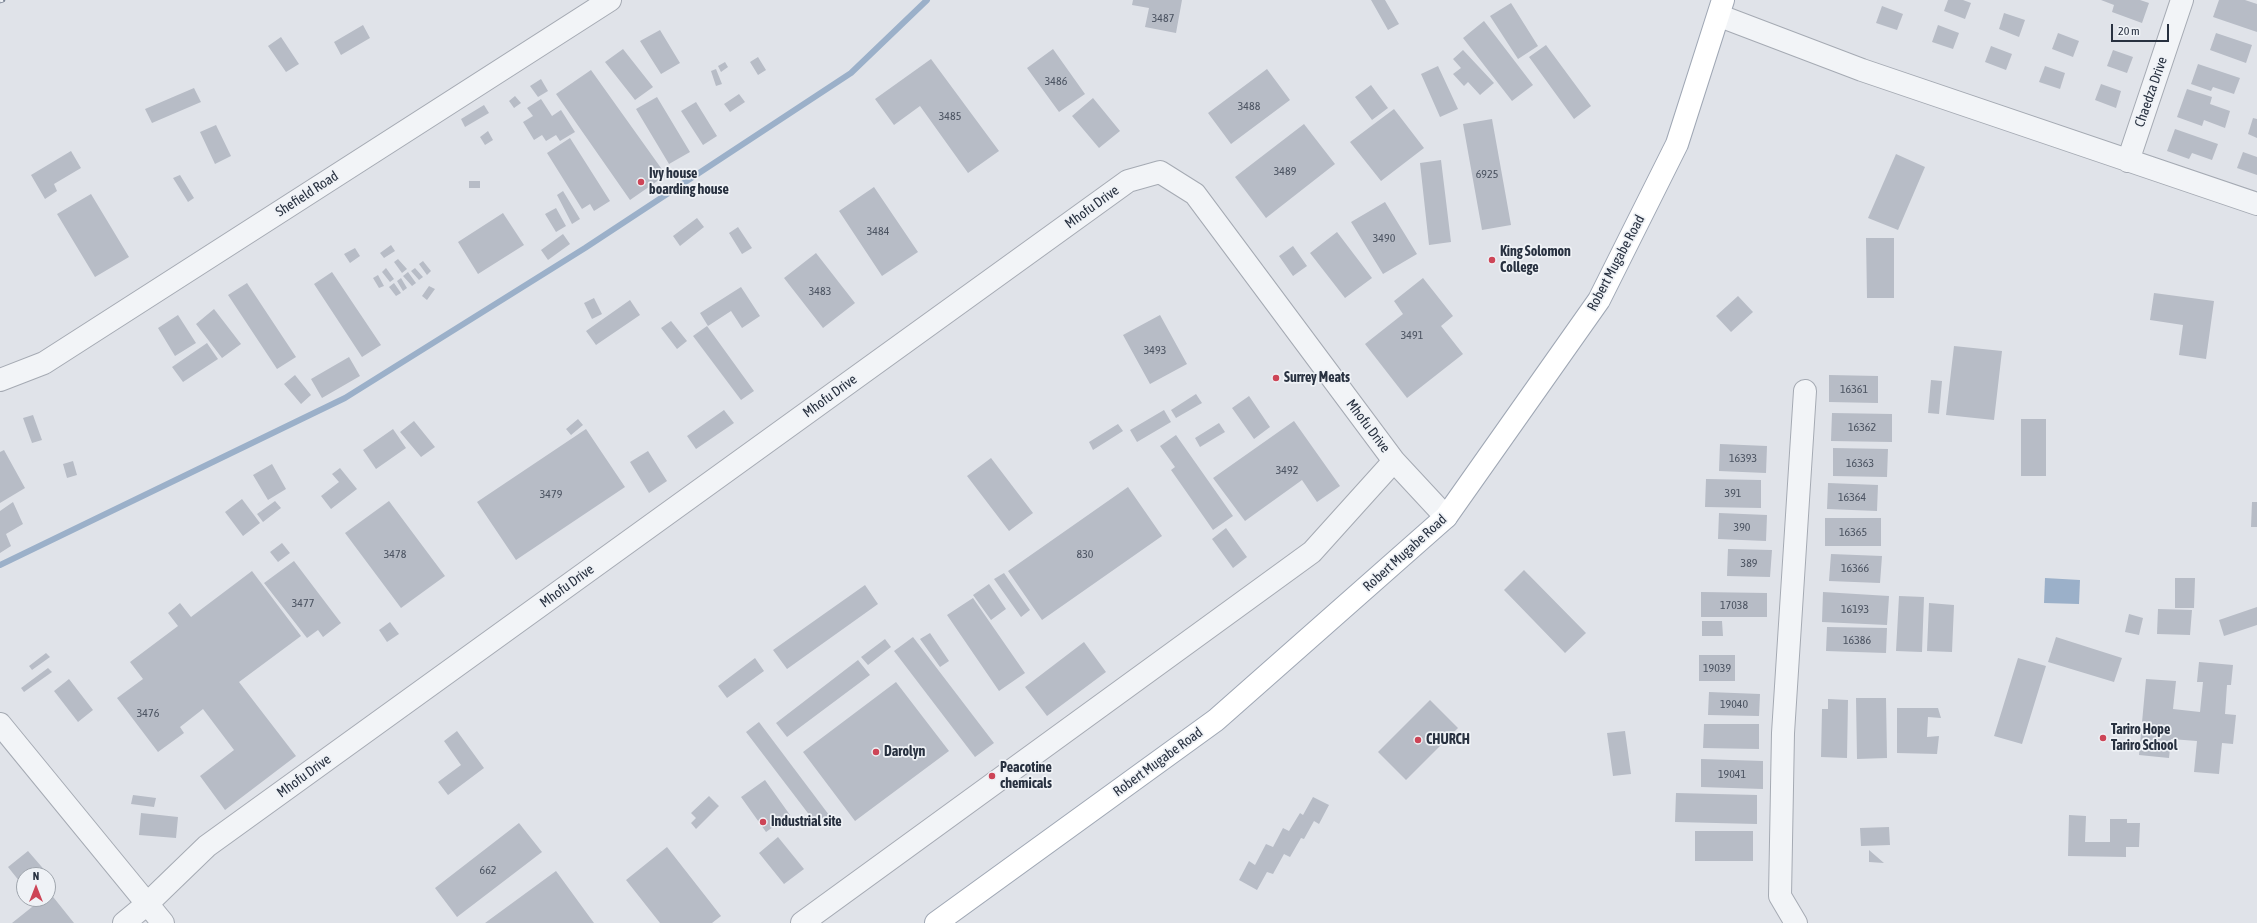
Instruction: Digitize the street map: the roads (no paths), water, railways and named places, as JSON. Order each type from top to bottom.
[{"type":"main road","name":"Robert Mugabe Road","points":[[936,923],[1216,720],[1446,517],[1599,300],[1677,144],[1722,8]]},
{"type":"street","name":"Shefield Road","points":[[0,380],[44,363],[610,0]]},
{"type":"street","name":"Chaedza Drive","points":[[2128,161],[2182,0]]},
{"type":"street","points":[[1722,8],[1870,73],[2257,204]]},
{"type":"street","name":"Mhofu Drive","points":[[124,923],[147,904],[207,846],[1128,181],[1160,172],[1195,194],[1394,461],[1446,517]]},
{"type":"street","points":[[1796,923],[1780,896],[1780,865],[1783,733],[1805,391]]},
{"type":"street","points":[[802,923],[1312,552],[1394,461]]},
{"type":"street","points":[[0,724],[163,923]]},
{"type":"water","points":[[2045,578],[2080,580],[2079,604],[2044,603]]},
{"type":"waterway","points":[[0,565],[345,398],[585,248],[851,73],[927,0]]},
{"type":"place","name":"Ivy house boarding house","points":[[641,182]]},
{"type":"place","name":"King Solomon College","points":[[1492,260]]},
{"type":"place","name":"Surrey Meats","points":[[1276,378]]},
{"type":"place","name":"Tariro Hope Tariro School","points":[[2103,738]]},
{"type":"place","name":"CHURCH","points":[[1418,740]]},
{"type":"place","name":"Darolyn","points":[[876,752]]},
{"type":"place","name":"Peacotine chemicals","points":[[992,776]]},
{"type":"place","name":"Industrial site","points":[[763,822]]}]
